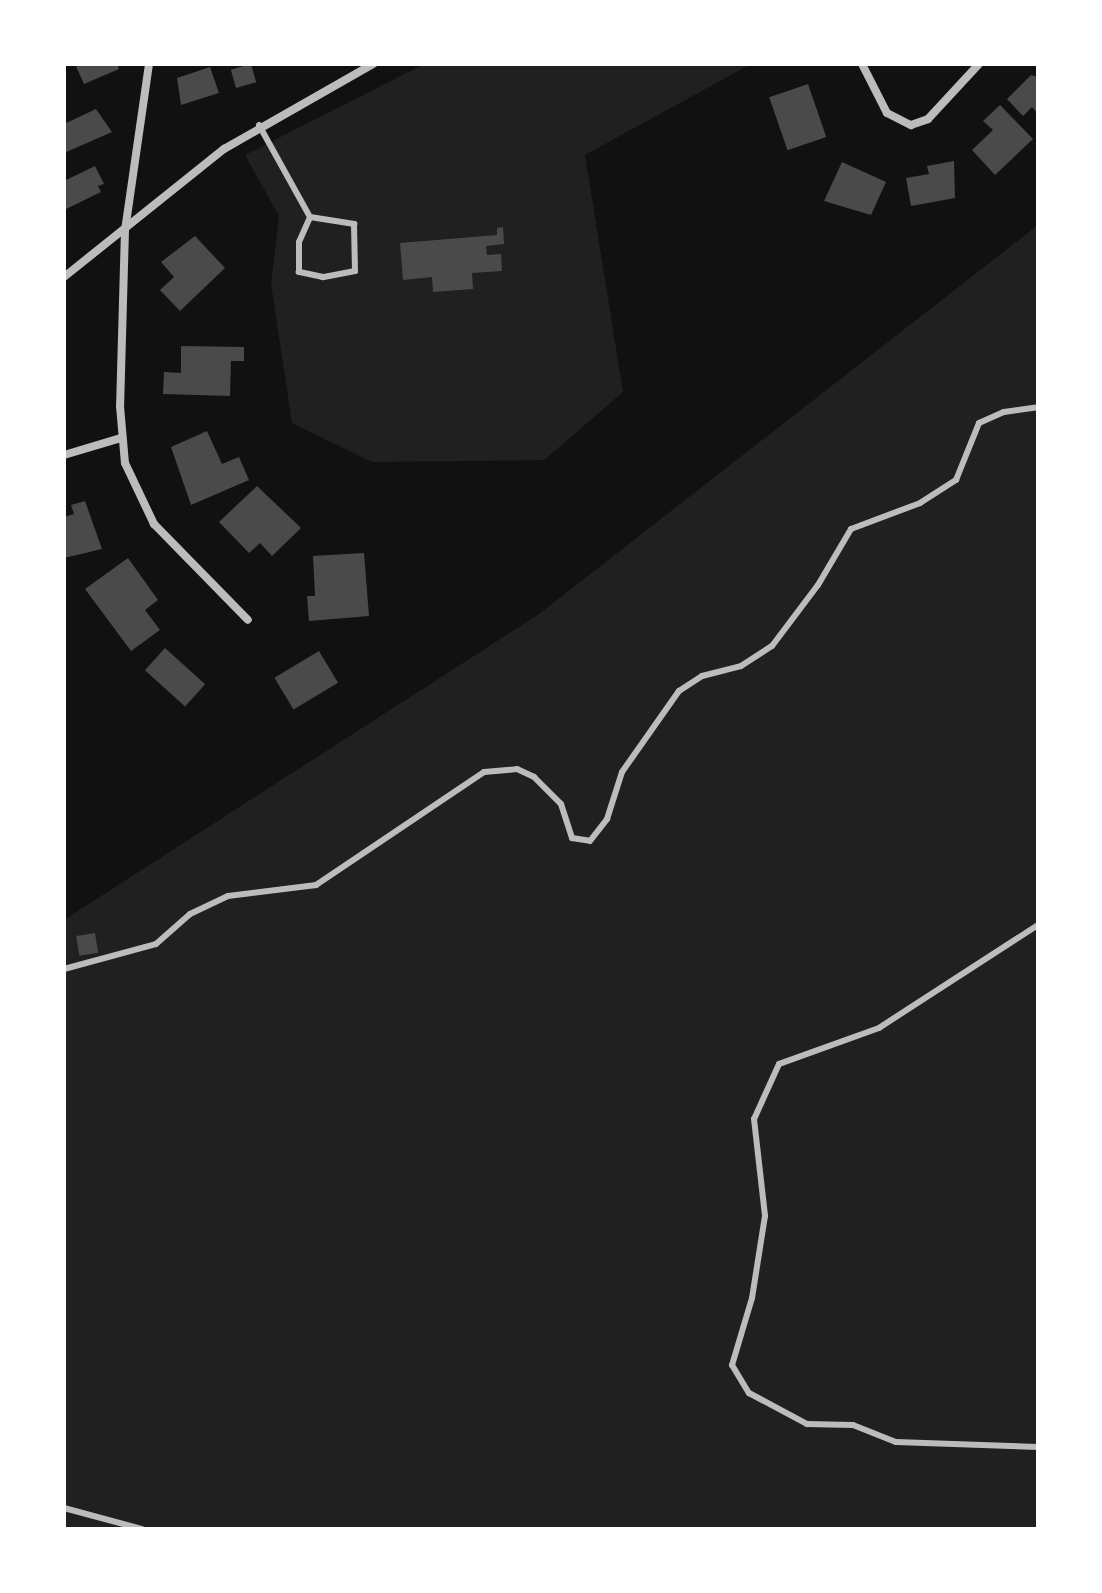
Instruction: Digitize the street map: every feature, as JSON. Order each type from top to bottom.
[{"type":"street","points":[[149,64],[125,230],[121,438],[133,485],[154,524],[248,620]]},
{"type":"street","points":[[64,277],[191,174],[259,125],[373,64]]},
{"type":"street","points":[[862,64],[887,113],[911,125],[928,119],[979,64]]},
{"type":"street","points":[[64,455],[121,438]]},
{"type":"lane","points":[[259,125],[310,217]]},
{"type":"lane","points":[[310,217],[354,224],[355,271],[323,277],[299,272],[299,242],[310,217]]},
{"type":"lane","points":[[64,969],[156,944],[190,914],[228,896],[316,885],[484,772],[517,769],[534,777],[561,804],[572,838],[590,841],[607,819],[622,772],[679,691],[702,676],[741,666],[772,646],[818,585],[851,529],[920,503],[956,480],[979,423],[991,416],[1038,407]]},
{"type":"lane","points":[[1038,925],[879,1028],[779,1064],[757,1103],[754,1119],[765,1216],[752,1298],[732,1365],[749,1393],[807,1424],[853,1425],[896,1442],[1038,1447]]},
{"type":"lane","points":[[64,1508],[142,1529]]},
{"type":"shaded area","points":[[424,64],[751,64],[585,155],[623,392],[544,460],[372,462],[292,423],[271,284],[279,216],[245,155]]},
{"type":"shaded area","points":[[1038,225],[1038,1529],[64,1529],[64,920],[539,614]]},
{"type":"building","points":[[75,64],[117,64],[119,69],[84,84]]},
{"type":"building","points":[[251,64],[256,82],[236,88],[231,70]]},
{"type":"building","points":[[210,67],[219,93],[181,105],[177,78]]},
{"type":"building","points":[[1031,75],[1038,77],[1038,114],[1032,107],[1023,116],[1007,99]]},
{"type":"building","points":[[808,84],[826,137],[787,150],[769,97]]},
{"type":"building","points":[[1000,105],[1033,139],[995,175],[972,150],[993,130],[983,121]]},
{"type":"building","points":[[96,109],[112,132],[64,153],[64,124]]},
{"type":"building","points":[[954,161],[955,198],[911,206],[906,178],[929,174],[927,166]]},
{"type":"building","points":[[842,162],[886,182],[871,215],[824,201]]},
{"type":"building","points":[[95,166],[104,184],[98,186],[101,192],[64,210],[64,181]]},
{"type":"building","points":[[503,227],[504,244],[486,246],[487,255],[501,254],[502,271],[472,273],[473,289],[433,292],[432,277],[403,280],[400,243],[497,235],[497,228]]},
{"type":"building","points":[[195,236],[225,268],[180,311],[160,290],[174,277],[161,262]]},
{"type":"building","points":[[181,346],[244,347],[244,361],[231,361],[230,396],[163,394],[164,372],[181,373]]},
{"type":"building","points":[[207,431],[222,464],[239,457],[249,480],[191,505],[171,447]]},
{"type":"building","points":[[257,486],[301,528],[272,556],[260,543],[249,553],[219,522]]},
{"type":"building","points":[[85,501],[102,549],[64,558],[64,517],[74,514],[71,505]]},
{"type":"building","points":[[364,553],[369,616],[309,621],[307,596],[315,596],[313,556]]},
{"type":"building","points":[[128,558],[158,600],[145,610],[160,630],[131,651],[85,589]]},
{"type":"building","points":[[165,648],[205,684],[185,706],[145,670]]},
{"type":"building","points":[[319,651],[338,683],[293,709],[274,678]]},
{"type":"building","points":[[95,933],[98,953],[79,956],[76,936]]}]
